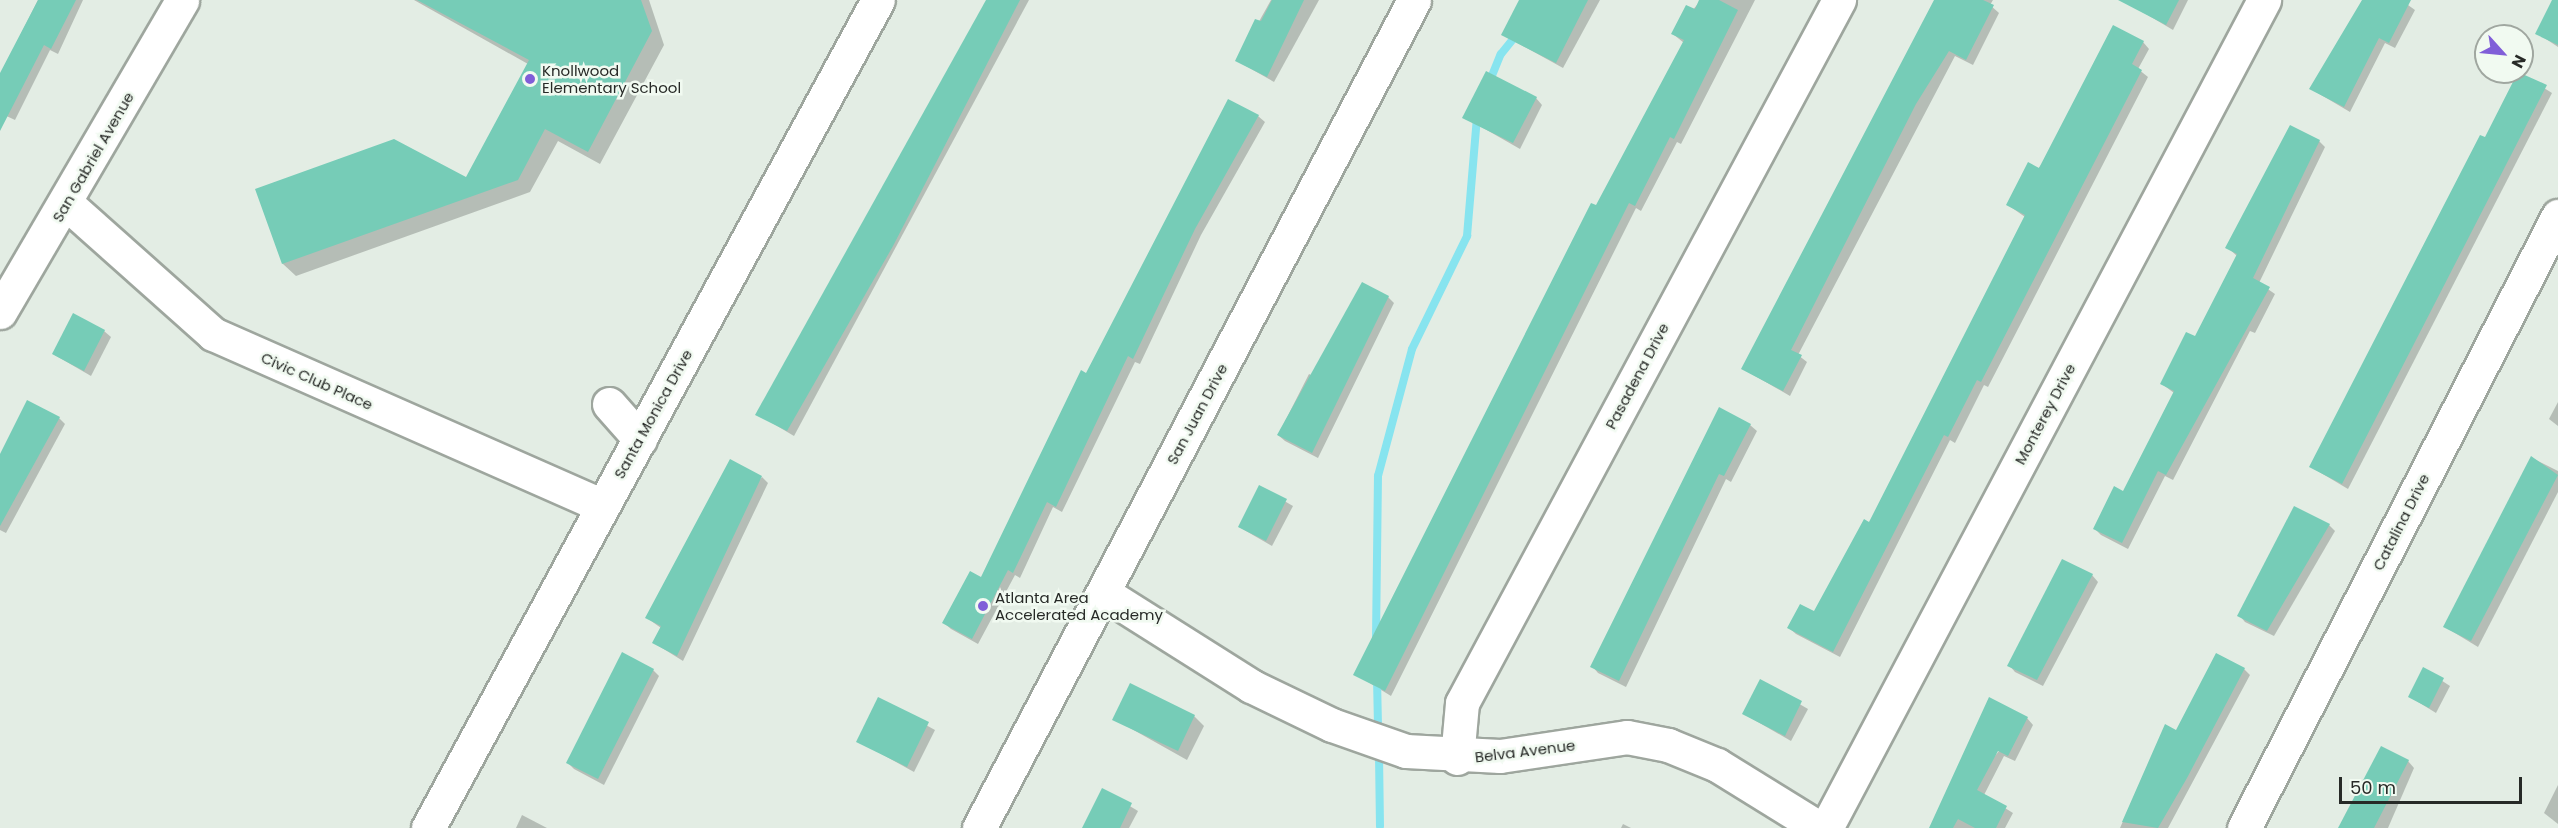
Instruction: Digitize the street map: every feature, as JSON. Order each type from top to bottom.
[{"type":"street","name":"San Gabriel Avenue","points":[[0,312],[183,0]]},
{"type":"street","name":"Santa Monica Drive","points":[[428,828],[878,0]]},
{"type":"street","name":"San Juan Drive","points":[[979,828],[1414,0]]},
{"type":"street","name":"Pasadena Drive","points":[[1456,758],[1462,704],[1839,0]]},
{"type":"street","name":"Monterey Drive","points":[[1826,828],[2264,0]]},
{"type":"street","name":"Civic Club Place","points":[[66,203],[213,334],[603,506]]},
{"type":"street","name":"Catalina Drive","points":[[2244,828],[2558,216]]},
{"type":"street","points":[[609,404],[640,439]]},
{"type":"street","name":"Belva Avenue","points":[[1104,593],[1251,686],[1332,725],[1406,751],[1456,758],[1627,737],[1668,745],[1717,765],[1819,828]]},
{"type":"building","points":[[38,0],[76,0],[51,49],[44,45],[0,131],[0,73]]},
{"type":"building","points":[[417,0],[641,0],[652,31],[588,152],[545,129],[518,180],[282,264],[255,189],[394,139],[466,177],[529,60]]},
{"type":"building","points":[[986,0],[1020,0],[893,246],[787,431],[755,415]]},
{"type":"building","points":[[1272,0],[1304,0],[1267,77],[1235,61],[1255,19],[1261,21]]},
{"type":"building","points":[[1519,0],[1588,0],[1556,63],[1501,35]]},
{"type":"building","points":[[1699,0],[1719,0],[1738,10],[1674,139],[1670,137],[1635,206],[1629,203],[1385,691],[1353,675],[1591,203],[1596,205],[1684,40],[1671,34],[1686,5],[1695,9]]},
{"type":"building","points":[[1934,0],[1983,0],[1994,5],[1966,60],[1949,51],[1916,104],[1791,350],[1802,355],[1783,391],[1741,369]]},
{"type":"building","points":[[2118,0],[2179,0],[2166,25]]},
{"type":"building","points":[[2362,0],[2411,0],[2389,43],[2379,38],[2344,107],[2309,89]]},
{"type":"building","points":[[2552,0],[2558,0],[2558,45],[2535,34]]},
{"type":"building","points":[[2113,25],[2144,41],[2132,64],[2142,70],[1981,382],[1977,380],[1948,437],[1944,435],[1833,652],[1787,628],[1800,604],[1814,611],[1864,519],[1869,522],[2025,215],[2006,205],[2028,162],[2039,168]]},
{"type":"building","points":[[1486,71],[1537,97],[1513,143],[1462,118]]},
{"type":"building","points":[[2534,79],[2547,85],[2342,484],[2309,467],[2480,135],[2485,137],[2512,84],[2534,84]]},
{"type":"building","points":[[1228,99],[1259,115],[1195,229],[1133,359],[1128,356],[1056,507],[1047,502],[1013,573],[1008,570],[972,639],[942,623],[970,571],[981,577],[1081,370],[1086,373]]},
{"type":"building","points":[[2290,125],[2320,140],[2253,278],[2270,287],[2166,475],[2158,471],[2122,543],[2093,529],[2114,486],[2123,491],[2174,391],[2160,384],[2186,332],[2195,336],[2237,254],[2225,248]]},
{"type":"building","points":[[1362,282],[1389,296],[1312,453],[1277,435]]},
{"type":"building","points":[[73,313],[105,330],[84,371],[52,354]]},
{"type":"building","points":[[27,400],[60,417],[0,526],[0,454]]},
{"type":"building","points":[[1719,407],[1751,424],[1724,476],[1719,474],[1619,681],[1590,667]]},
{"type":"building","points":[[2531,456],[2558,475],[2471,641],[2443,627]]},
{"type":"building","points":[[730,459],[762,476],[677,656],[652,643],[661,626],[645,618]]},
{"type":"building","points":[[1259,485],[1287,499],[1266,541],[1238,527]]},
{"type":"building","points":[[2294,506],[2330,524],[2267,631],[2237,616]]},
{"type":"building","points":[[2062,559],[2093,574],[2037,680],[2007,666]]},
{"type":"building","points":[[622,652],[654,669],[598,779],[566,763]]},
{"type":"building","points":[[2216,653],[2245,668],[2187,778],[2158,828],[2122,822],[2165,724],[2176,730]]},
{"type":"building","points":[[2423,667],[2444,678],[2429,708],[2408,697]]},
{"type":"building","points":[[1760,679],[1802,701],[1785,736],[1742,714]]},
{"type":"building","points":[[1130,683],[1195,715],[1178,751],[1112,720]]},
{"type":"building","points":[[878,697],[929,722],[907,767],[856,742]]},
{"type":"building","points":[[1989,697],[2028,717],[2008,756],[1998,751],[1977,790],[2007,806],[1996,828],[1975,828],[1958,819],[1953,828],[1929,828]]},
{"type":"building","points":[[2381,746],[2409,760],[2374,828],[2338,828]]},
{"type":"building","points":[[1102,788],[1132,803],[1120,828],[1082,828]]},
{"type":"waterway","points":[[1489,83],[1501,54],[1517,34]]},
{"type":"waterway","points":[[1376,639],[1378,476],[1412,349],[1467,236],[1477,116]]},
{"type":"waterway","points":[[1377,678],[1378,727]]},
{"type":"waterway","points":[[1379,755],[1380,826]]},
{"type":"place","name":"Knollwood Elementary School","points":[[530,79]]},
{"type":"place","name":"Atlanta Area Accelerated Academy","points":[[983,606]]}]
